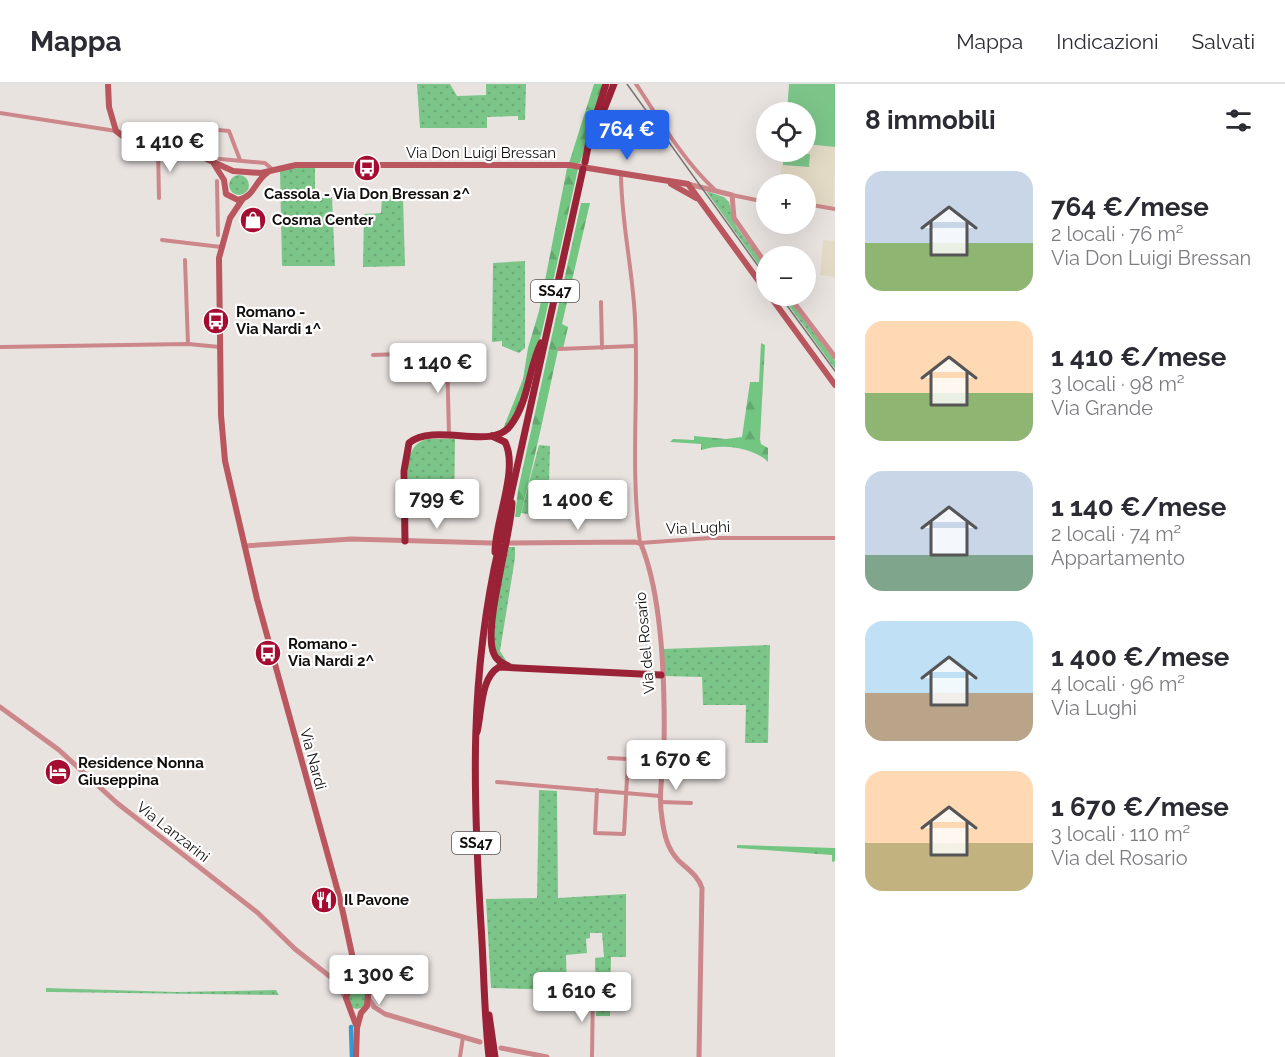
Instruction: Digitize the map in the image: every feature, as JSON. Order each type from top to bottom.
[{"type":"highway","name":"SS47","points":[[588,151],[591,131],[606,84]]},
{"type":"highway","name":"SS47","points":[[489,1057],[474,806],[474,746],[480,654],[495,562],[584,165],[614,84]]},
{"type":"highway","points":[[405,541],[404,471],[409,443],[425,435],[492,436],[507,430],[516,417],[537,351],[546,335]]},
{"type":"highway","points":[[492,436],[505,442],[509,459],[495,535],[495,562]]},
{"type":"highway","points":[[508,666],[497,660],[492,644],[494,614],[511,517],[513,485]]},
{"type":"highway","points":[[474,746],[487,683],[494,670],[508,666],[661,675]]},
{"type":"highway","name":"SS47","points":[[485,990],[495,1057]]},
{"type":"main road","points":[[108,84],[111,114],[116,131],[131,142],[198,155],[233,171],[248,172],[254,181],[253,190]]},
{"type":"main road","points":[[214,164],[228,196],[242,200],[253,190],[259,179],[273,170]]},
{"type":"main road","name":"Via Don Luigi Bressan","points":[[248,172],[303,164],[568,165],[621,172],[686,186]]},
{"type":"main road","points":[[220,180],[233,171]]},
{"type":"main road","points":[[686,186],[701,202],[756,277]]},
{"type":"main road","name":"Via Nardi","points":[[228,196],[229,221]]},
{"type":"main road","name":"Via Nardi","points":[[242,200],[229,221],[221,247],[220,347],[225,461],[245,549],[340,899],[349,945],[368,998]]},
{"type":"main road","points":[[777,306],[835,385]]},
{"type":"main road","points":[[357,1028],[346,998],[360,977],[359,970]]},
{"type":"main road","points":[[352,987],[365,990]]},
{"type":"main road","points":[[356,1057],[357,1028],[368,998]]},
{"type":"main road","points":[[351,1011],[363,1012]]},
{"type":"street","points":[[636,84],[683,154],[714,189]]},
{"type":"street","points":[[0,113],[116,131]]},
{"type":"street","points":[[153,124],[229,131],[240,160]]},
{"type":"street","points":[[158,148],[159,198]]},
{"type":"street","points":[[220,159],[266,163],[273,170]]},
{"type":"street","name":"Via del Rosario","points":[[621,172],[621,197],[635,319],[634,471],[639,543],[652,583],[661,675],[664,749],[660,799],[664,837],[670,849],[692,872],[702,888],[699,1057]]},
{"type":"street","points":[[218,235],[220,180]]},
{"type":"street","points":[[686,186],[714,189],[756,200]]},
{"type":"street","points":[[732,195],[734,218],[756,250]]},
{"type":"street","points":[[816,206],[835,209]]},
{"type":"street","points":[[218,221],[229,221]]},
{"type":"street","points":[[162,240],[221,247]]},
{"type":"street","points":[[185,260],[188,344]]},
{"type":"street","points":[[601,302],[602,348]]},
{"type":"street","points":[[797,306],[835,357]]},
{"type":"street","points":[[0,347],[188,344],[220,347]]},
{"type":"street","points":[[559,349],[635,346]]},
{"type":"street","points":[[373,355],[481,351]]},
{"type":"street","points":[[447,352],[449,435]]},
{"type":"street","name":"Via Lughi","points":[[245,549],[330,539],[491,543],[639,543],[710,538],[835,538]]},
{"type":"street","name":"Via Lanzarini","points":[[0,707],[64,755],[117,803],[258,913],[295,949],[331,978],[342,986],[352,987]]},
{"type":"street","points":[[597,790],[595,833],[624,834],[628,759],[609,758]]},
{"type":"street","points":[[497,782],[597,790],[691,802]]},
{"type":"street","name":"Via Lanzarini","points":[[331,978],[346,998]]},
{"type":"street","points":[[592,1057],[593,990]]},
{"type":"street","points":[[368,998],[381,1012]]},
{"type":"street","points":[[363,1012],[381,1012],[480,1042]]},
{"type":"street","points":[[460,1057],[463,1037]]},
{"type":"street","points":[[501,1048],[547,1057]]},
{"type":"shaded area","points":[[816,145],[835,147],[834,207],[816,204],[816,174],[781,174],[782,162],[816,162]]},
{"type":"shaded area","points":[[823,240],[835,241],[835,277],[820,275]]},
{"type":"green space","points":[[417,84],[450,84],[457,96],[486,95],[486,84],[526,84],[525,120],[518,120],[518,116],[487,117],[487,128],[420,128]]},
{"type":"green space","points":[[594,84],[604,84],[580,163],[569,163]]},
{"type":"green space","points":[[789,84],[835,84],[835,147],[816,145],[816,102],[788,102]]},
{"type":"green space","points":[[783,162],[809,162],[809,167],[783,165]]},
{"type":"green space","points":[[315,166],[315,198],[332,197],[335,266],[282,266],[280,170]]},
{"type":"green space","points":[[567,168],[578,169],[542,332],[519,410],[503,429],[523,379]]},
{"type":"green space","points":[[239,175],[246,178],[249,185],[246,192],[239,195],[232,192],[229,185],[232,178]]},
{"type":"green space","points":[[706,191],[724,197],[729,202],[736,226],[756,253],[756,261]]},
{"type":"green space","points":[[382,196],[403,196],[405,266],[363,267],[364,214],[381,213]]},
{"type":"green space","points":[[581,203],[590,203],[562,324],[568,327],[563,349],[558,350],[520,517],[515,517],[518,490]]},
{"type":"green space","points":[[525,261],[525,348],[519,353],[502,346],[502,341],[492,342],[493,263]]},
{"type":"green space","points":[[789,306],[794,306],[835,361],[835,369]]},
{"type":"green space","points":[[761,343],[765,345],[760,439],[761,444],[768,448],[768,462],[754,453],[737,448],[718,447],[701,450],[701,444],[670,442],[673,439],[694,440],[694,436],[726,439],[742,437],[750,382],[759,382]]},
{"type":"green space","points":[[427,439],[455,439],[454,516],[433,516],[433,507],[422,507],[422,496],[408,496],[410,455],[419,443]]},
{"type":"green space","points":[[539,445],[550,446],[548,517],[521,513]]},
{"type":"green space","points":[[509,547],[515,547],[515,558],[500,651],[507,662],[516,665],[505,664],[499,659],[494,636],[497,604]]},
{"type":"green space","points":[[770,645],[768,743],[745,743],[746,705],[703,705],[702,677],[664,676],[663,649]]},
{"type":"green space","points":[[539,790],[557,791],[558,898],[626,894],[626,957],[611,957],[610,1016],[596,1016],[595,958],[604,957],[602,933],[590,933],[590,938],[586,939],[587,953],[566,955],[567,990],[491,988],[486,899],[537,898]]},
{"type":"green space","points":[[737,845],[835,848],[835,861],[832,862],[832,855],[737,848]]},
{"type":"green space","points":[[46,988],[177,992],[276,990],[279,995],[46,992]]},
{"type":"green space","points":[[357,989],[364,992],[367,999],[364,1006],[357,1009],[350,1006],[347,999],[350,992]]},
{"type":"waterway","points":[[351,1027],[352,1057]]},
{"type":"railway","points":[[627,84],[756,263]]},
{"type":"railway","points":[[787,306],[835,371]]},
{"type":"place","name":"Cassola - Via Don Bressan 2^","points":[[367,168]]},
{"type":"place","name":"Cosma Center","points":[[253,220]]},
{"type":"place","name":"Romano - Via Nardi 1^","points":[[216,321]]},
{"type":"place","name":"Romano - Via Nardi 2^","points":[[268,653]]},
{"type":"place","name":"Residence Nonna Giuseppina","points":[[58,772]]},
{"type":"place","name":"Il Pavone","points":[[324,900]]}]
